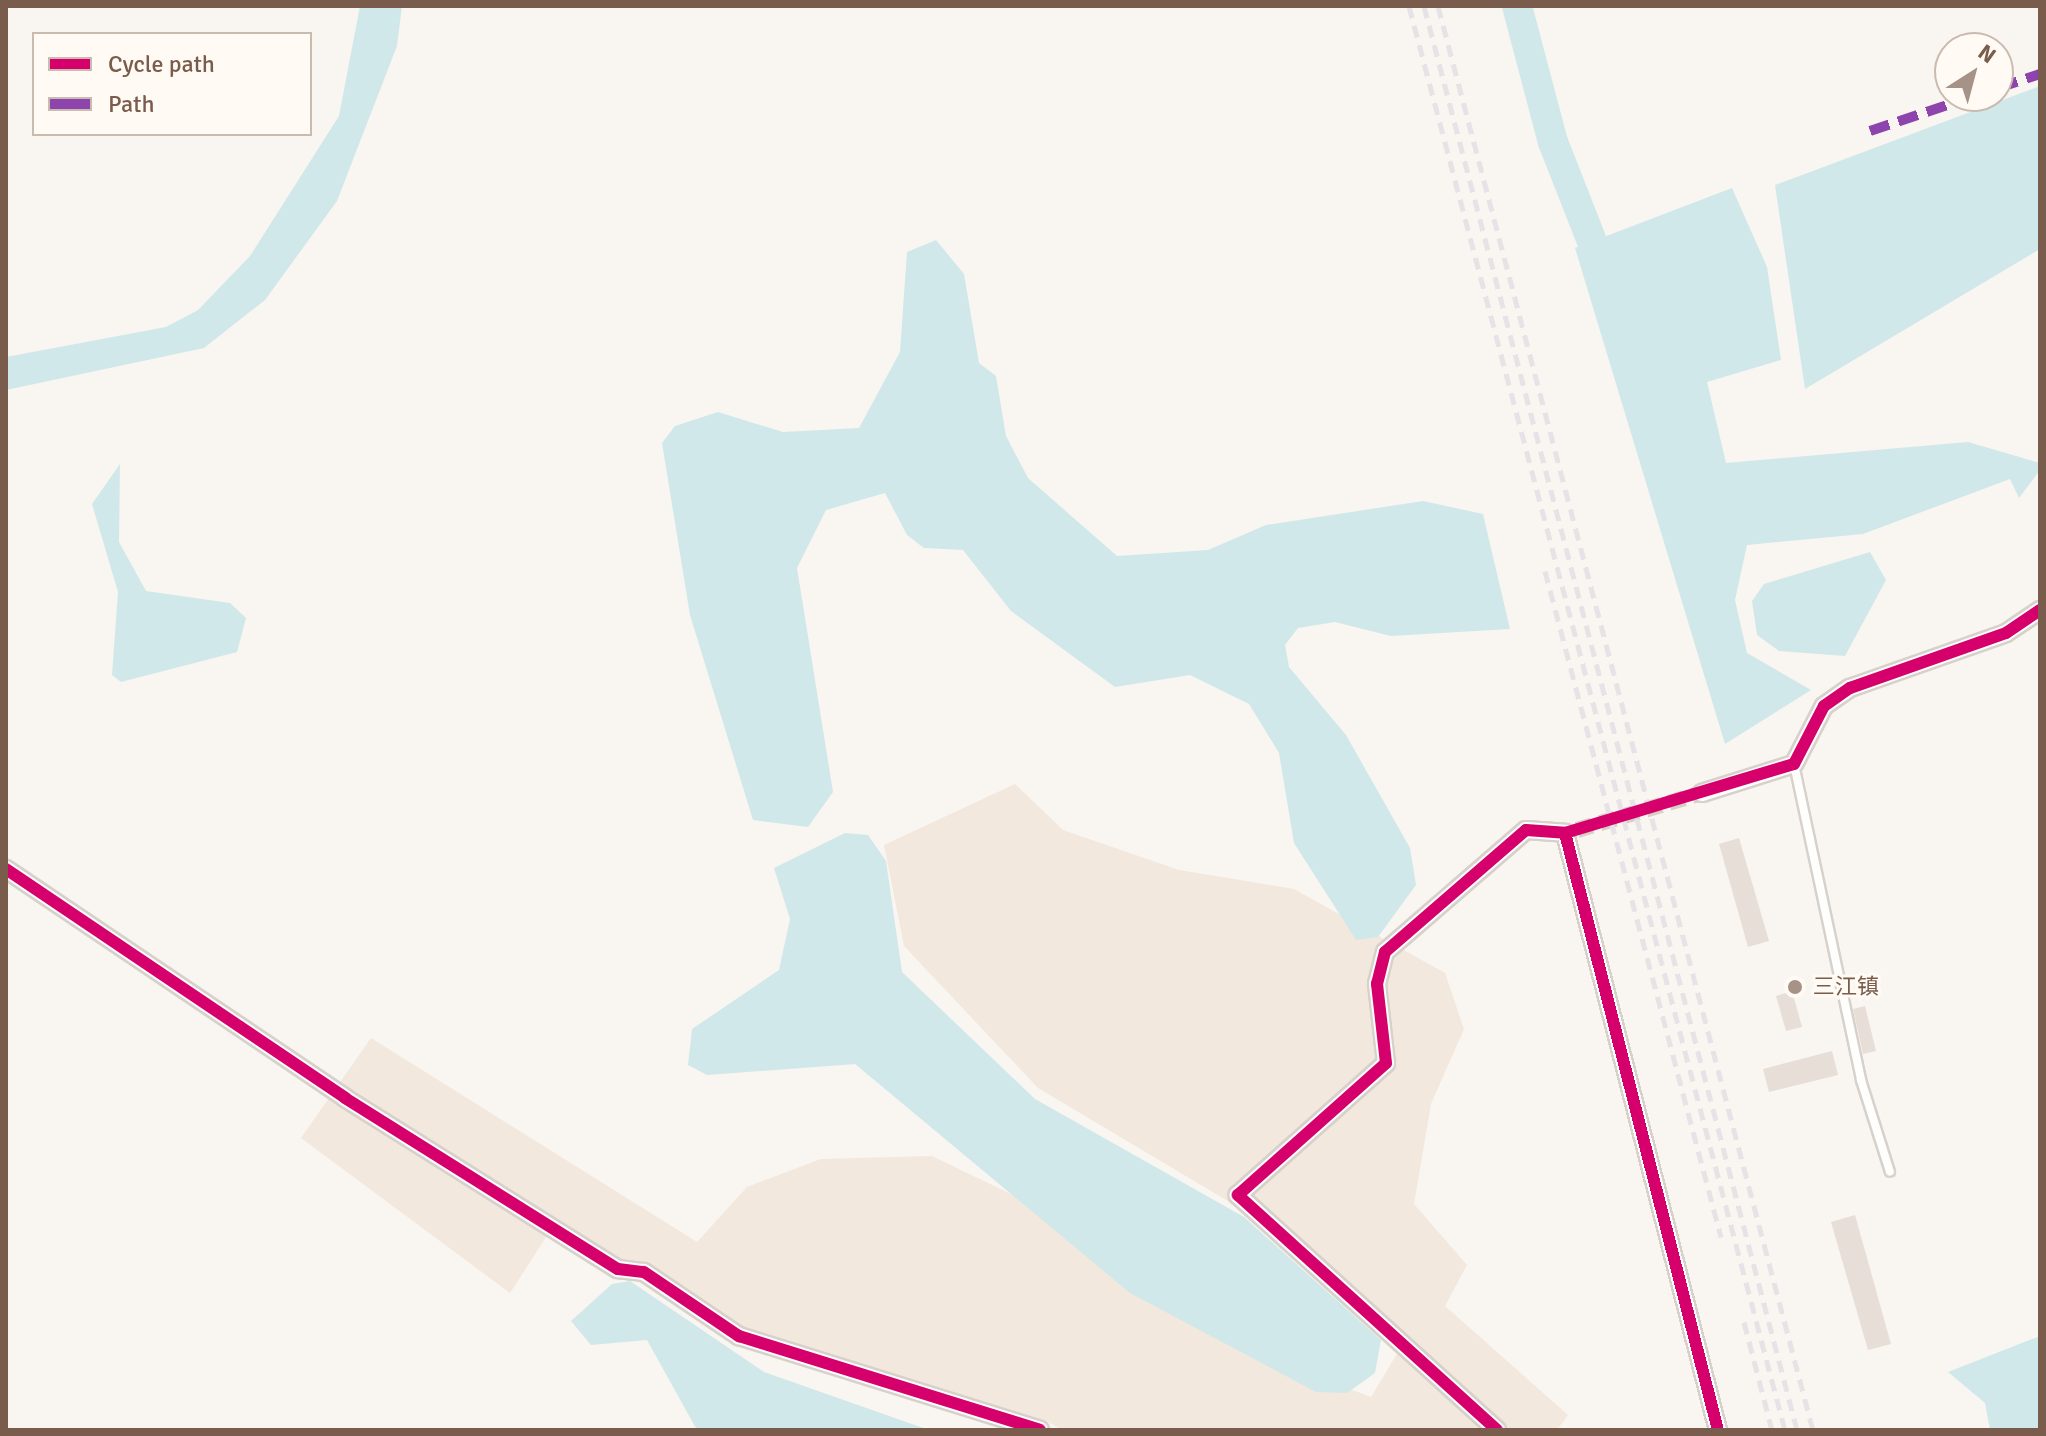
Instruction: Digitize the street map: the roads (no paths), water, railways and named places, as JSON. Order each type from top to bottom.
[{"type":"street","points":[[1702,793],[1794,764],[1824,706],[1850,688],[2006,633],[2040,610]]},
{"type":"street","points":[[1497,1430],[1238,1195],[1371,1083],[1386,1063],[1377,984],[1385,952],[1526,830],[1571,831],[1718,1430]]},
{"type":"street","points":[[6,869],[345,1098],[618,1269],[644,1272],[739,1336],[1040,1430]]},
{"type":"lane","points":[[1794,764],[1861,1080],[1890,1172]]},
{"type":"water","points":[[360,6],[402,6],[397,46],[337,201],[265,300],[204,348],[6,390],[6,357],[166,327],[198,310],[250,256],[339,116]]},
{"type":"water","points":[[2040,86],[2040,249],[1805,389],[1775,185],[1970,112],[2014,112],[2014,96]]},
{"type":"water","points":[[1732,188],[1767,267],[1781,360],[1707,382],[1726,463],[1968,442],[2040,463],[2040,470],[2019,498],[2010,479],[1863,534],[1747,545],[1735,600],[1747,653],[1811,690],[1725,744],[1575,248]]},
{"type":"water","points":[[936,240],[964,274],[979,363],[996,376],[1006,436],[1028,478],[1117,556],[1208,550],[1266,525],[1423,501],[1483,514],[1510,629],[1391,636],[1335,622],[1298,628],[1285,645],[1289,667],[1346,735],[1410,848],[1416,885],[1378,937],[1356,940],[1294,843],[1279,753],[1249,704],[1190,675],[1115,687],[1011,611],[963,550],[924,548],[907,535],[885,493],[826,510],[797,568],[833,792],[808,827],[753,820],[690,615],[662,443],[675,426],[718,412],[783,432],[859,428],[900,352],[907,252]]},
{"type":"water","points":[[120,464],[119,542],[146,591],[230,603],[246,618],[237,652],[121,682],[112,675],[118,592],[92,504]]},
{"type":"water","points":[[1870,552],[1886,580],[1845,656],[1779,651],[1757,635],[1752,601],[1764,584]]},
{"type":"water","points":[[845,833],[868,835],[886,861],[902,972],[1035,1099],[1244,1217],[1381,1340],[1375,1373],[1347,1393],[1316,1392],[1130,1293],[855,1064],[707,1075],[688,1065],[692,1029],[779,970],[790,919],[774,868]]},
{"type":"water","points":[[630,1281],[764,1372],[929,1430],[697,1430],[647,1340],[591,1345],[571,1321],[612,1284]]},
{"type":"water","points":[[2040,1336],[2040,1430],[1990,1430],[1985,1403],[1948,1372]]},
{"type":"waterway","points":[[1517,6],[1553,142],[1606,277]]},
{"type":"tunnel","points":[[1577,830],[1702,793]]},
{"type":"railway","points":[[1409,6],[1785,1430]]},
{"type":"railway","points":[[1424,6],[1797,1430]]},
{"type":"railway","points":[[1438,6],[1813,1430]]},
{"type":"railway","points":[[1545,571],[1721,1237]]},
{"type":"railway","points":[[1744,1322],[1772,1430]]},
{"type":"place","name":"三江镇","points":[[1795,987]]}]
